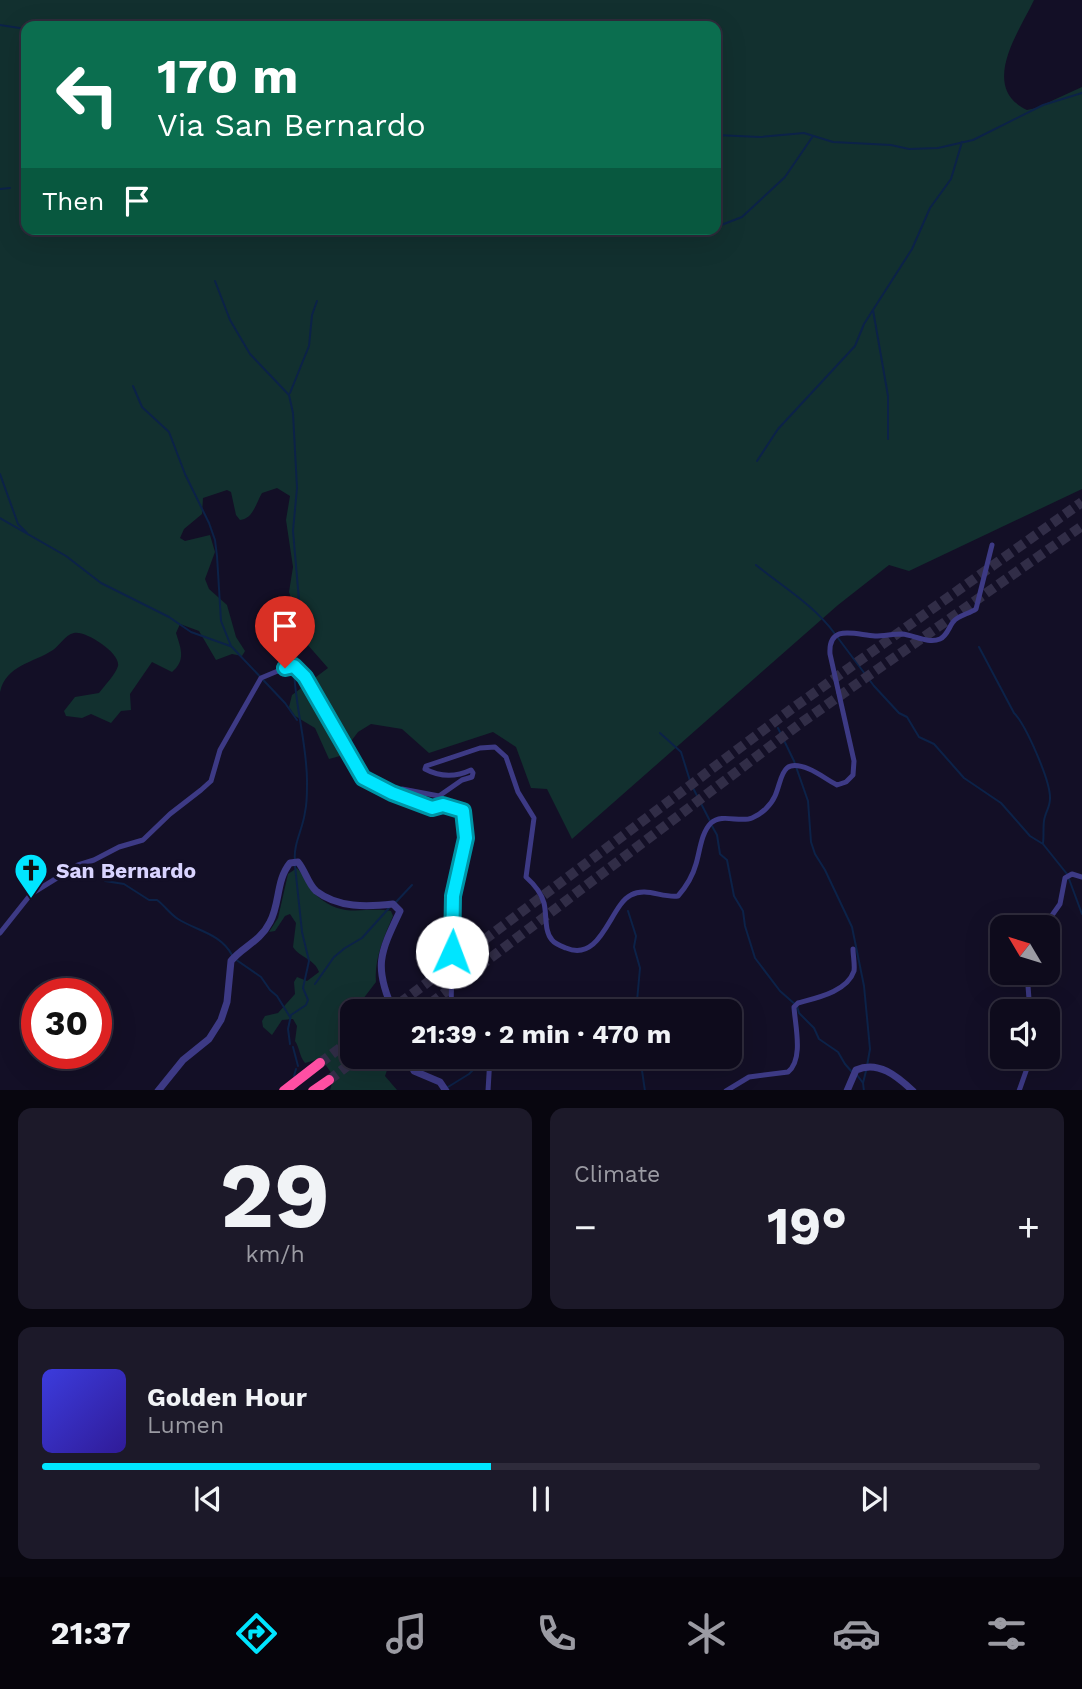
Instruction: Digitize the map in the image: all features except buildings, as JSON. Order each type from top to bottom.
[{"type":"highway","points":[[284,1090],[320,1063]]},
{"type":"highway","points":[[316,1089],[330,1080]]},
{"type":"street","points":[[392,793],[402,789],[439,796],[462,780],[472,777],[473,773],[432,773],[425,769],[426,766],[480,748],[495,747],[506,757],[518,793],[534,818],[526,877],[538,889],[544,902],[548,933],[556,944],[571,950],[580,950],[602,935],[623,900],[632,894],[644,892],[678,897],[696,864],[705,832],[712,822],[720,819],[749,820],[760,814],[775,796],[781,774],[787,767],[797,765],[808,768],[837,785],[846,782],[853,775],[854,761],[830,654],[830,645],[834,638],[844,632],[859,632],[872,636],[902,634],[926,640],[940,639],[959,616],[968,615],[976,609],[992,545]]},
{"type":"street","points":[[0,933],[31,894],[78,865],[143,840],[201,790],[211,781],[220,750],[261,678],[285,668],[296,668],[319,699],[363,778],[392,793],[432,808],[443,805],[463,811],[466,838],[453,896],[451,999]]},
{"type":"street","points":[[158,1090],[183,1060],[204,1044],[215,1029],[226,1007],[231,961],[251,946],[270,923],[285,869],[294,862],[316,891],[364,906],[393,904],[400,911],[381,957],[379,973],[389,999]]},
{"type":"street","points":[[1052,915],[1060,904],[1065,878],[1072,874],[1082,877]]},
{"type":"street","points":[[726,1090],[749,1077],[793,1069],[797,1058],[796,1005],[830,993],[843,985],[854,972],[853,949]]},
{"type":"street","points":[[846,1090],[856,1070],[871,1065],[882,1068],[913,1090]]},
{"type":"street","points":[[413,1069],[440,1082],[446,1090]]},
{"type":"street","points":[[488,1090],[489,1069]]},
{"type":"street","points":[[1019,1090],[1027,1069]]},
{"type":"green space","points":[[0,0],[1034,0],[1007,58],[1004,74],[1006,88],[1013,100],[1027,110],[1082,87],[1082,489],[909,571],[889,565],[838,605],[572,839],[547,789],[531,788],[516,747],[493,732],[429,753],[402,729],[371,724],[358,732],[340,756],[329,759],[315,728],[295,716],[289,707],[292,695],[328,668],[307,644],[289,592],[293,567],[286,520],[290,496],[277,488],[262,493],[251,514],[240,520],[236,515],[231,492],[227,490],[203,498],[202,514],[184,529],[180,538],[185,541],[210,535],[215,552],[205,579],[209,589],[227,605],[236,637],[245,651],[242,656],[232,654],[216,660],[199,631],[180,624],[176,633],[181,659],[176,668],[172,672],[152,662],[130,694],[131,710],[121,711],[111,723],[91,714],[82,718],[66,716],[64,711],[75,697],[99,693],[118,666],[114,655],[108,649],[86,635],[71,634],[53,650],[14,670],[3,683],[0,692]]},
{"type":"green space","points":[[297,868],[313,892],[335,907],[344,910],[391,911],[393,916],[378,957],[376,982],[363,999],[340,999],[340,1069],[386,1069],[385,1076],[397,1090],[330,1090],[334,1077],[325,1064],[316,1060],[305,1063],[302,1058],[295,1041],[297,1026],[293,1019],[282,1020],[272,1035],[263,1027],[265,1016],[278,1013],[295,994],[294,982],[297,977],[307,981],[319,972],[314,964],[293,947],[296,923],[290,914],[285,916],[275,931],[269,932],[278,918],[288,874]]},
{"type":"waterway","points":[[0,25],[21,28]]},
{"type":"waterway","points":[[721,135],[760,137],[804,133],[833,142],[891,145],[909,149],[938,148],[973,140],[1043,105],[1082,93]]},
{"type":"waterway","points":[[721,225],[742,217],[785,177],[813,136]]},
{"type":"waterway","points":[[757,461],[778,429],[855,346],[864,324],[912,249],[930,208],[951,179],[962,142]]},
{"type":"waterway","points":[[0,189],[10,188]]},
{"type":"waterway","points":[[215,281],[230,320],[250,354],[289,395],[293,413],[297,488],[293,531],[300,612],[296,664]]},
{"type":"waterway","points":[[290,393],[309,346],[312,315],[317,301]]},
{"type":"waterway","points":[[873,310],[888,396],[888,439]]},
{"type":"waterway","points":[[133,386],[142,407],[169,432],[185,474],[209,523],[217,556],[221,621],[231,646],[285,703],[297,720]]},
{"type":"waterway","points":[[0,474],[18,524],[27,533]]},
{"type":"waterway","points":[[0,518],[66,556],[101,583],[169,617],[191,632],[230,646]]},
{"type":"waterway","points":[[756,565],[808,605],[835,634]]},
{"type":"waterway","points":[[838,638],[874,686],[899,713],[907,717],[919,737],[934,744],[964,778],[1001,803],[1030,836],[1043,844],[1067,874]]},
{"type":"waterway","points":[[979,647],[1031,741],[1042,767],[1050,799],[1044,821],[1043,843]]},
{"type":"waterway","points":[[294,669],[306,756],[307,785],[306,809],[295,849],[295,861]]},
{"type":"waterway","points":[[778,728],[794,761],[808,801],[811,842],[815,854],[852,927],[864,986],[870,1049],[867,1066]]},
{"type":"waterway","points":[[660,733],[681,752],[691,784],[710,821]]},
{"type":"waterway","points":[[712,826],[717,835],[720,854],[727,860],[734,896],[743,911],[755,958],[780,991],[797,1006],[799,1013],[814,1028],[819,1039],[838,1052],[852,1072]]},
{"type":"waterway","points":[[290,1044],[288,1029],[291,1015],[306,1005],[308,1000],[303,988],[309,961],[302,932],[295,866]]},
{"type":"waterway","points":[[1069,879],[1082,914]]},
{"type":"waterway","points":[[105,881],[124,884],[149,900],[157,900],[178,919],[221,942],[232,955]]},
{"type":"waterway","points":[[396,902],[412,885]]},
{"type":"waterway","points":[[315,984],[334,957],[362,938],[389,908]]},
{"type":"waterway","points":[[628,911],[636,936],[634,947],[640,968],[637,999]]},
{"type":"waterway","points":[[235,959],[261,977],[290,1017]]},
{"type":"waterway","points":[[293,1047],[298,1066]]},
{"type":"waterway","points":[[294,1076],[296,1069]]},
{"type":"waterway","points":[[448,1087],[474,1069]]},
{"type":"waterway","points":[[642,1069],[645,1090]]},
{"type":"waterway","points":[[864,1090],[866,1071]]},
{"type":"waterway","points":[[857,1075],[863,1083]]},
{"type":"tunnel","points":[[405,999],[793,708],[1082,502]]},
{"type":"tunnel","points":[[436,999],[801,723],[1082,526]]},
{"type":"tunnel","points":[[320,1063],[340,1048]]},
{"type":"tunnel","points":[[329,1080],[343,1069]]},
{"type":"place","name":"San Bernardo","points":[[31,900]]},
{"type":"route","points":[[285,668],[294,666],[305,677],[363,778],[392,793],[432,808],[443,805],[463,811],[466,838],[453,896],[452,952]]}]
